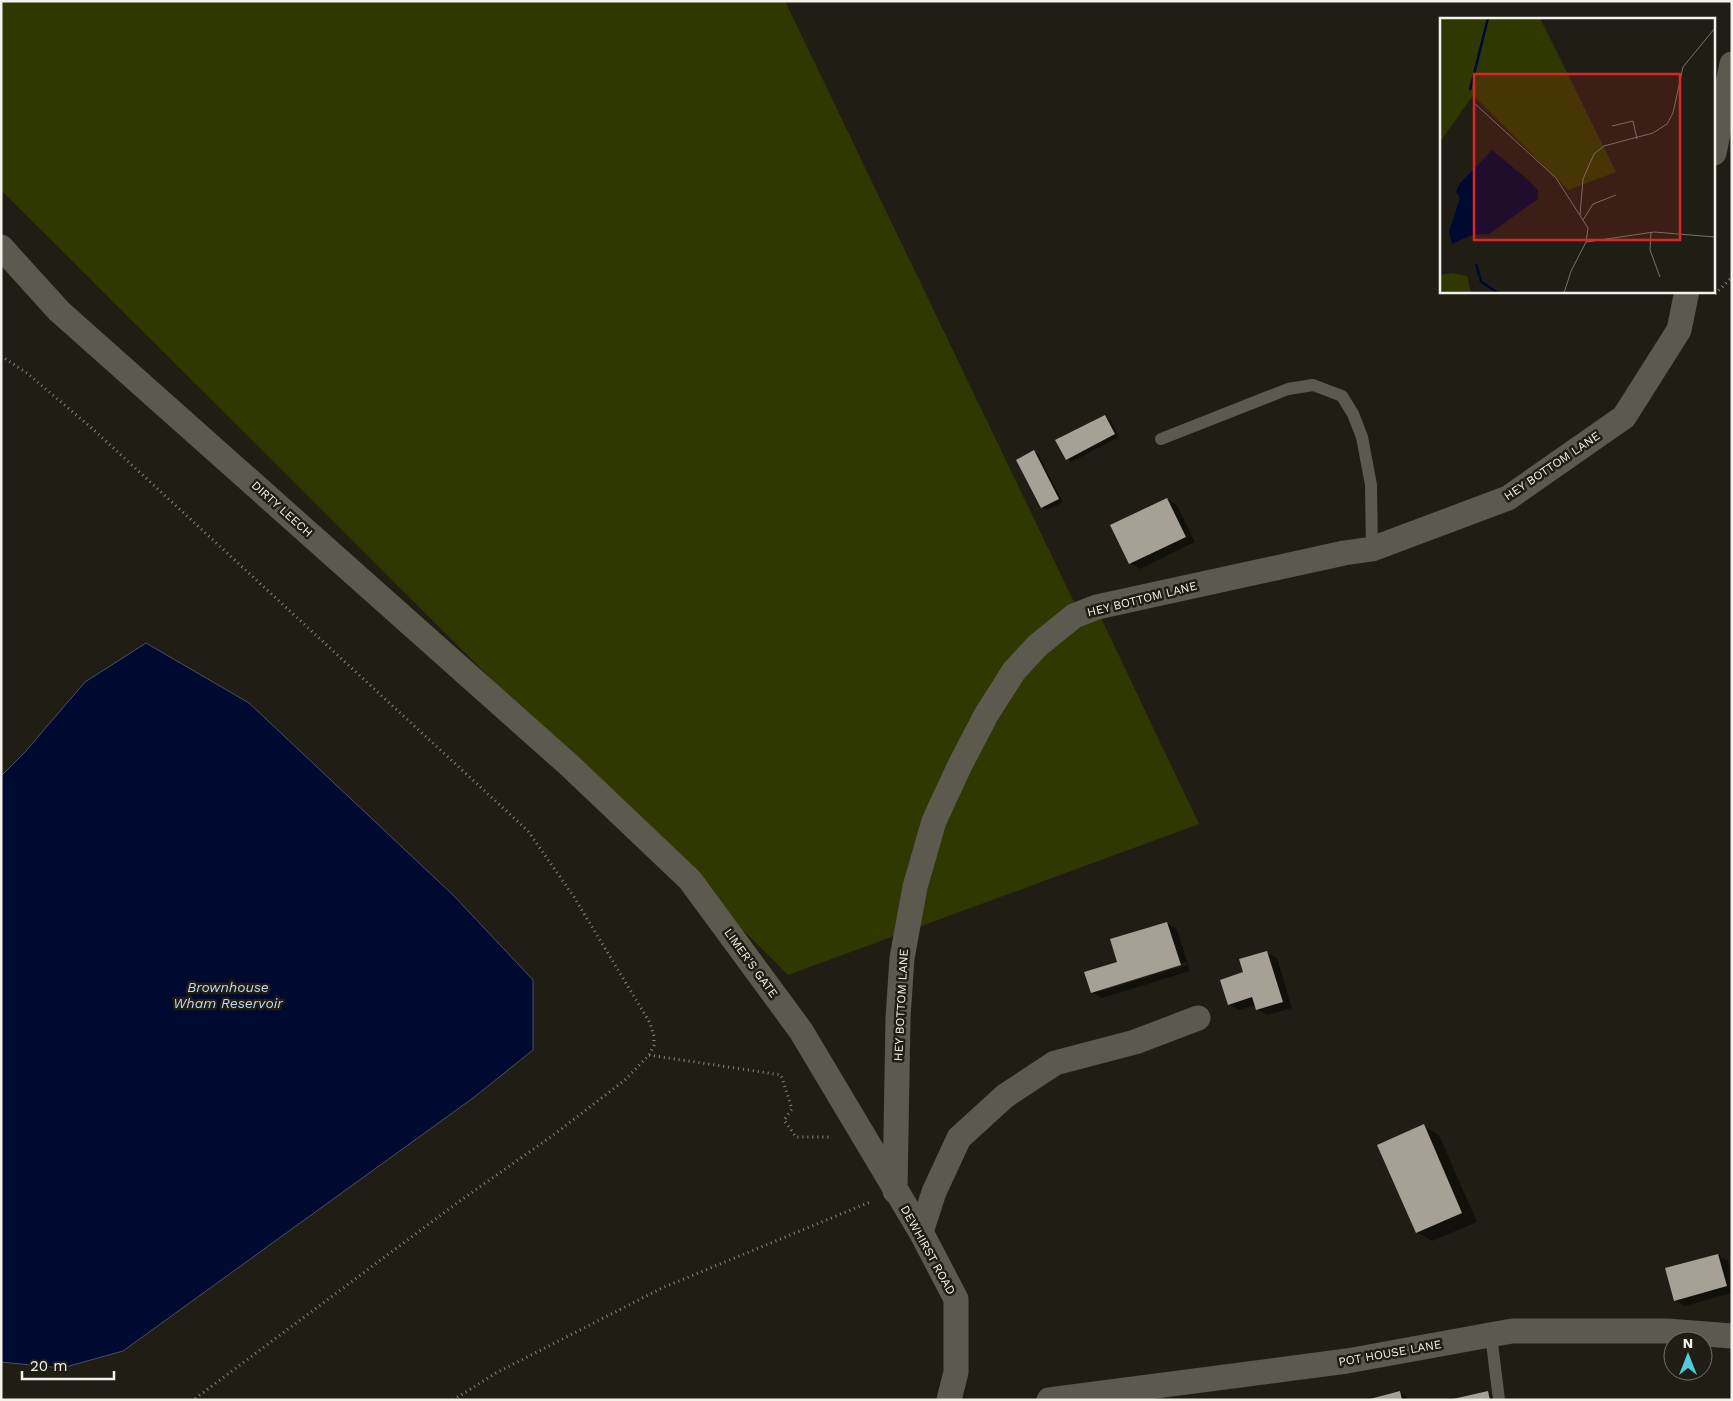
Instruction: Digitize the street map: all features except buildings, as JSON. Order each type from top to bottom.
[{"type":"street","points":[[1716,143],[1732,64]]},
{"type":"street","name":"DIRTY LEECH","points":[[1,247],[59,311],[569,765]]},
{"type":"street","name":"HEY BOTTOM LANE","points":[[895,1191],[898,1018],[902,958],[915,887],[934,821],[982,723],[1014,671],[1037,646],[1074,616],[1097,607],[1344,553],[1372,549],[1508,498],[1624,417],[1680,330],[1687,292]]},
{"type":"street","name":"LIMER'S GATE","points":[[569,765],[690,880],[801,1031],[895,1191]]},
{"type":"street","points":[[921,1232],[934,1192],[959,1138],[1005,1096],[1055,1063],[1135,1042],[1198,1018]]},
{"type":"street","name":"DEWHIRST ROAD","points":[[895,1191],[921,1232],[956,1299],[956,1372],[949,1400]]},
{"type":"street","name":"POT HOUSE LANE","points":[[1049,1400],[1347,1361],[1512,1331],[1667,1331],[1732,1336]]},
{"type":"lane","points":[[1160,439],[1288,389],[1313,384],[1342,396],[1353,414],[1362,437],[1371,485],[1372,549]]},
{"type":"lane","points":[[1491,1336],[1499,1400]]},
{"type":"path","points":[[1,356],[27,373],[95,431],[528,831],[574,897],[650,1023],[654,1036],[654,1045],[649,1055],[625,1080],[552,1136],[457,1203],[193,1400]]},
{"type":"path","points":[[649,1055],[781,1075],[792,1109],[784,1120],[796,1137],[838,1136]]},
{"type":"path","points":[[453,1400],[496,1373],[662,1288],[895,1191]]},
{"type":"green space","points":[[1,1],[785,1],[1074,602],[1092,599],[1199,824],[788,975],[1,190]]},
{"type":"water","name":"Brownhouse Wham Reservoir","points":[[146,643],[249,703],[454,896],[533,980],[533,1050],[473,1098],[123,1351],[62,1368],[1,1362],[1,776],[25,752],[85,682]]}]
